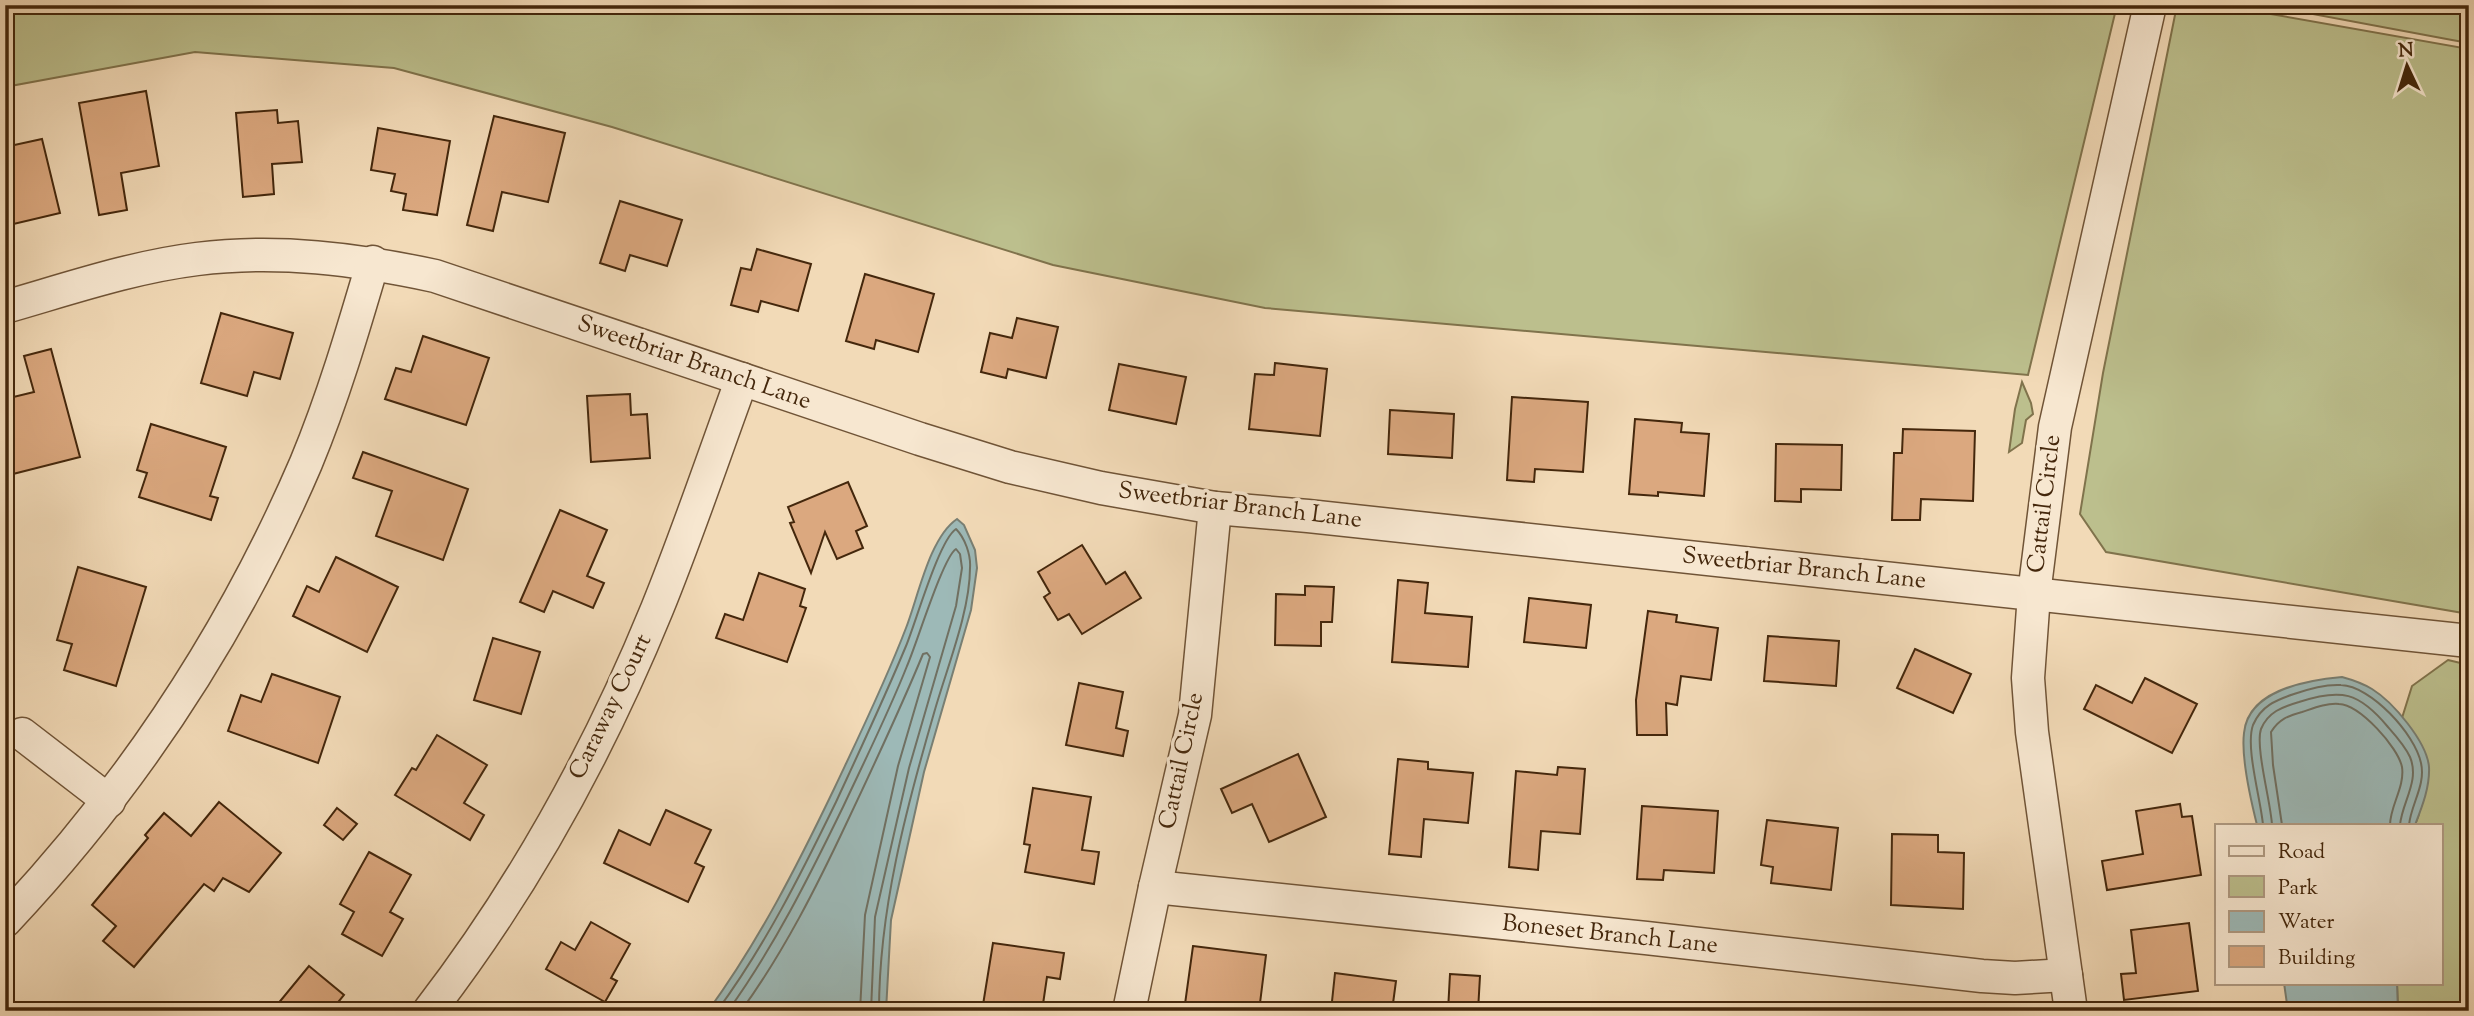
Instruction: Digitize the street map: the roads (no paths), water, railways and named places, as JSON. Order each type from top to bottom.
[{"type":"street","name":"Cattail Circle","points":[[2071,1011],[2032,732],[2028,678],[2034,594],[2055,427],[2150,5]]},
{"type":"street","name":"Sweetbriar Branch Lane","points":[[5,307],[135,271],[196,259],[255,254],[310,255],[373,262],[435,276],[1010,467],[1101,488],[1215,508],[2469,641]]},
{"type":"street","points":[[5,921],[109,801],[199,670],[238,603],[274,533],[306,461],[343,363],[373,262]]},
{"type":"street","name":"Caraway Court","points":[[429,1011],[509,896],[558,815],[609,716],[657,609],[742,379]]},
{"type":"street","name":"Cattail Circle","points":[[1129,1011],[1195,715],[1215,508]]},
{"type":"street","points":[[22,734],[109,801]]},
{"type":"street","name":"Boneset Branch Lane","points":[[1155,887],[1982,976],[2015,978],[2066,975]]},
{"type":"water","points":[[957,519],[964,525],[975,550],[977,568],[971,610],[924,772],[891,920],[886,1011],[708,1011],[761,930],[806,846],[889,669],[932,554],[947,528]]},
{"type":"water","points":[[2342,677],[2365,685],[2399,713],[2416,735],[2427,757],[2429,774],[2425,797],[2415,824],[2257,824],[2244,754],[2244,733],[2248,718],[2268,697],[2313,681]]},
{"type":"water","points":[[2284,984],[2397,984],[2398,1011],[2288,1011]]}]
